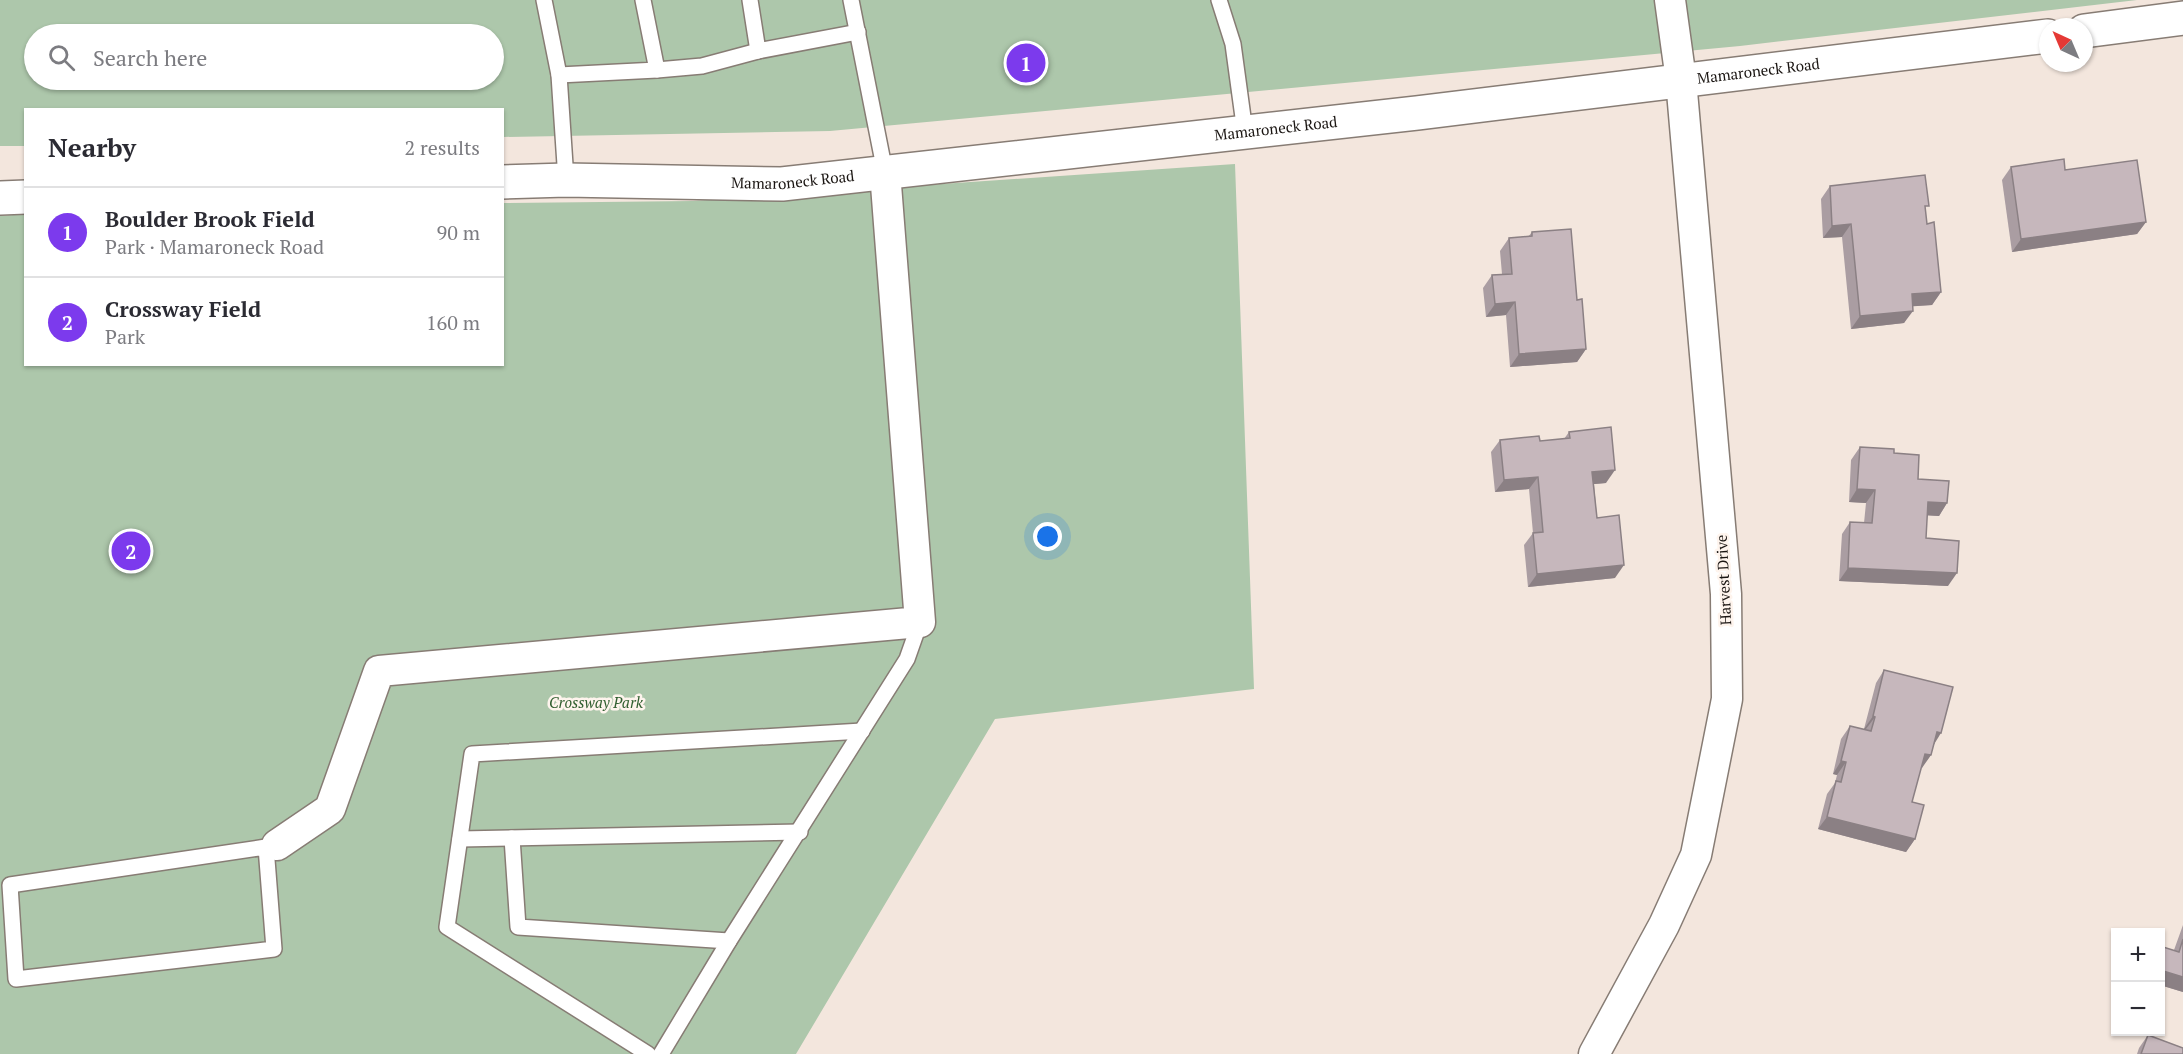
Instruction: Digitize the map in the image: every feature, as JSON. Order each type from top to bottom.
[{"type":"street","name":"Harvest Drive","points":[[1594,1054],[1664,925],[1696,855],[1727,699],[1726,594],[1681,80],[1670,0]]},
{"type":"street","points":[[2093,30],[2183,18]]},
{"type":"street","name":"Mamaroneck Road","points":[[504,182],[566,180],[782,184],[1417,113],[2039,37]]},
{"type":"street","points":[[272,846],[330,809],[379,671],[920,622],[885,172]]},
{"type":"street","points":[[0,198],[24,197]]},
{"type":"lane","points":[[544,0],[559,75],[566,180]]},
{"type":"lane","points":[[643,0],[657,70]]},
{"type":"lane","points":[[750,0],[758,51]]},
{"type":"lane","points":[[851,0],[885,172]]},
{"type":"lane","points":[[1219,0],[1233,44],[1245,132]]},
{"type":"lane","points":[[559,75],[702,66],[758,51],[858,32]]},
{"type":"lane","points":[[661,1054],[729,941],[800,832],[907,659],[920,622]]},
{"type":"lane","points":[[648,1054],[447,927],[472,754],[862,731]]},
{"type":"lane","points":[[460,839],[800,832]]},
{"type":"lane","points":[[512,838],[518,927],[729,941]]},
{"type":"lane","points":[[272,846],[274,949],[16,979],[10,885],[272,846]]},
{"type":"green space","points":[[0,0],[2137,0],[1740,46],[830,131],[504,137],[504,108],[24,108],[24,146],[0,146]]},
{"type":"green space","name":"Crossway Park","points":[[1235,164],[1254,689],[995,719],[796,1054],[0,1054],[0,216],[24,214],[24,366],[504,366],[504,203],[693,201]]},
{"type":"building","points":[[2064,159],[2065,170],[2137,160],[2146,222],[2021,239],[2011,167]]},
{"type":"building","points":[[1925,175],[1929,206],[1925,206],[1927,224],[1934,222],[1941,292],[1912,294],[1913,311],[1860,316],[1851,224],[1832,226],[1830,186]]},
{"type":"building","points":[[1571,229],[1577,300],[1582,299],[1586,349],[1519,354],[1515,302],[1495,304],[1492,275],[1512,274],[1509,238],[1532,236],[1532,232]]},
{"type":"building","points":[[1611,427],[1615,470],[1592,472],[1597,518],[1619,515],[1624,565],[1537,574],[1533,533],[1543,532],[1538,477],[1504,480],[1500,440],[1539,436],[1540,441],[1570,438],[1569,432]]},
{"type":"building","points":[[1860,447],[1894,449],[1894,453],[1919,455],[1918,479],[1949,481],[1947,503],[1928,502],[1926,538],[1959,541],[1957,573],[1848,568],[1850,522],[1872,523],[1875,490],[1857,489]]},
{"type":"building","points":[[1884,670],[1953,687],[1941,733],[1937,732],[1931,755],[1925,754],[1912,802],[1924,805],[1915,839],[1827,817],[1836,781],[1841,782],[1846,762],[1841,761],[1850,726],[1871,731]]},
{"type":"building","points":[[2183,939],[2183,977],[2165,972],[2165,948],[2179,952]]},
{"type":"building","points":[[2148,1036],[2183,1048],[2183,1054],[2141,1054]]},
{"type":"place","name":"Boulder Brook Field","points":[[1026,63]]},
{"type":"place","name":"Crossway Field","points":[[131,551]]}]
